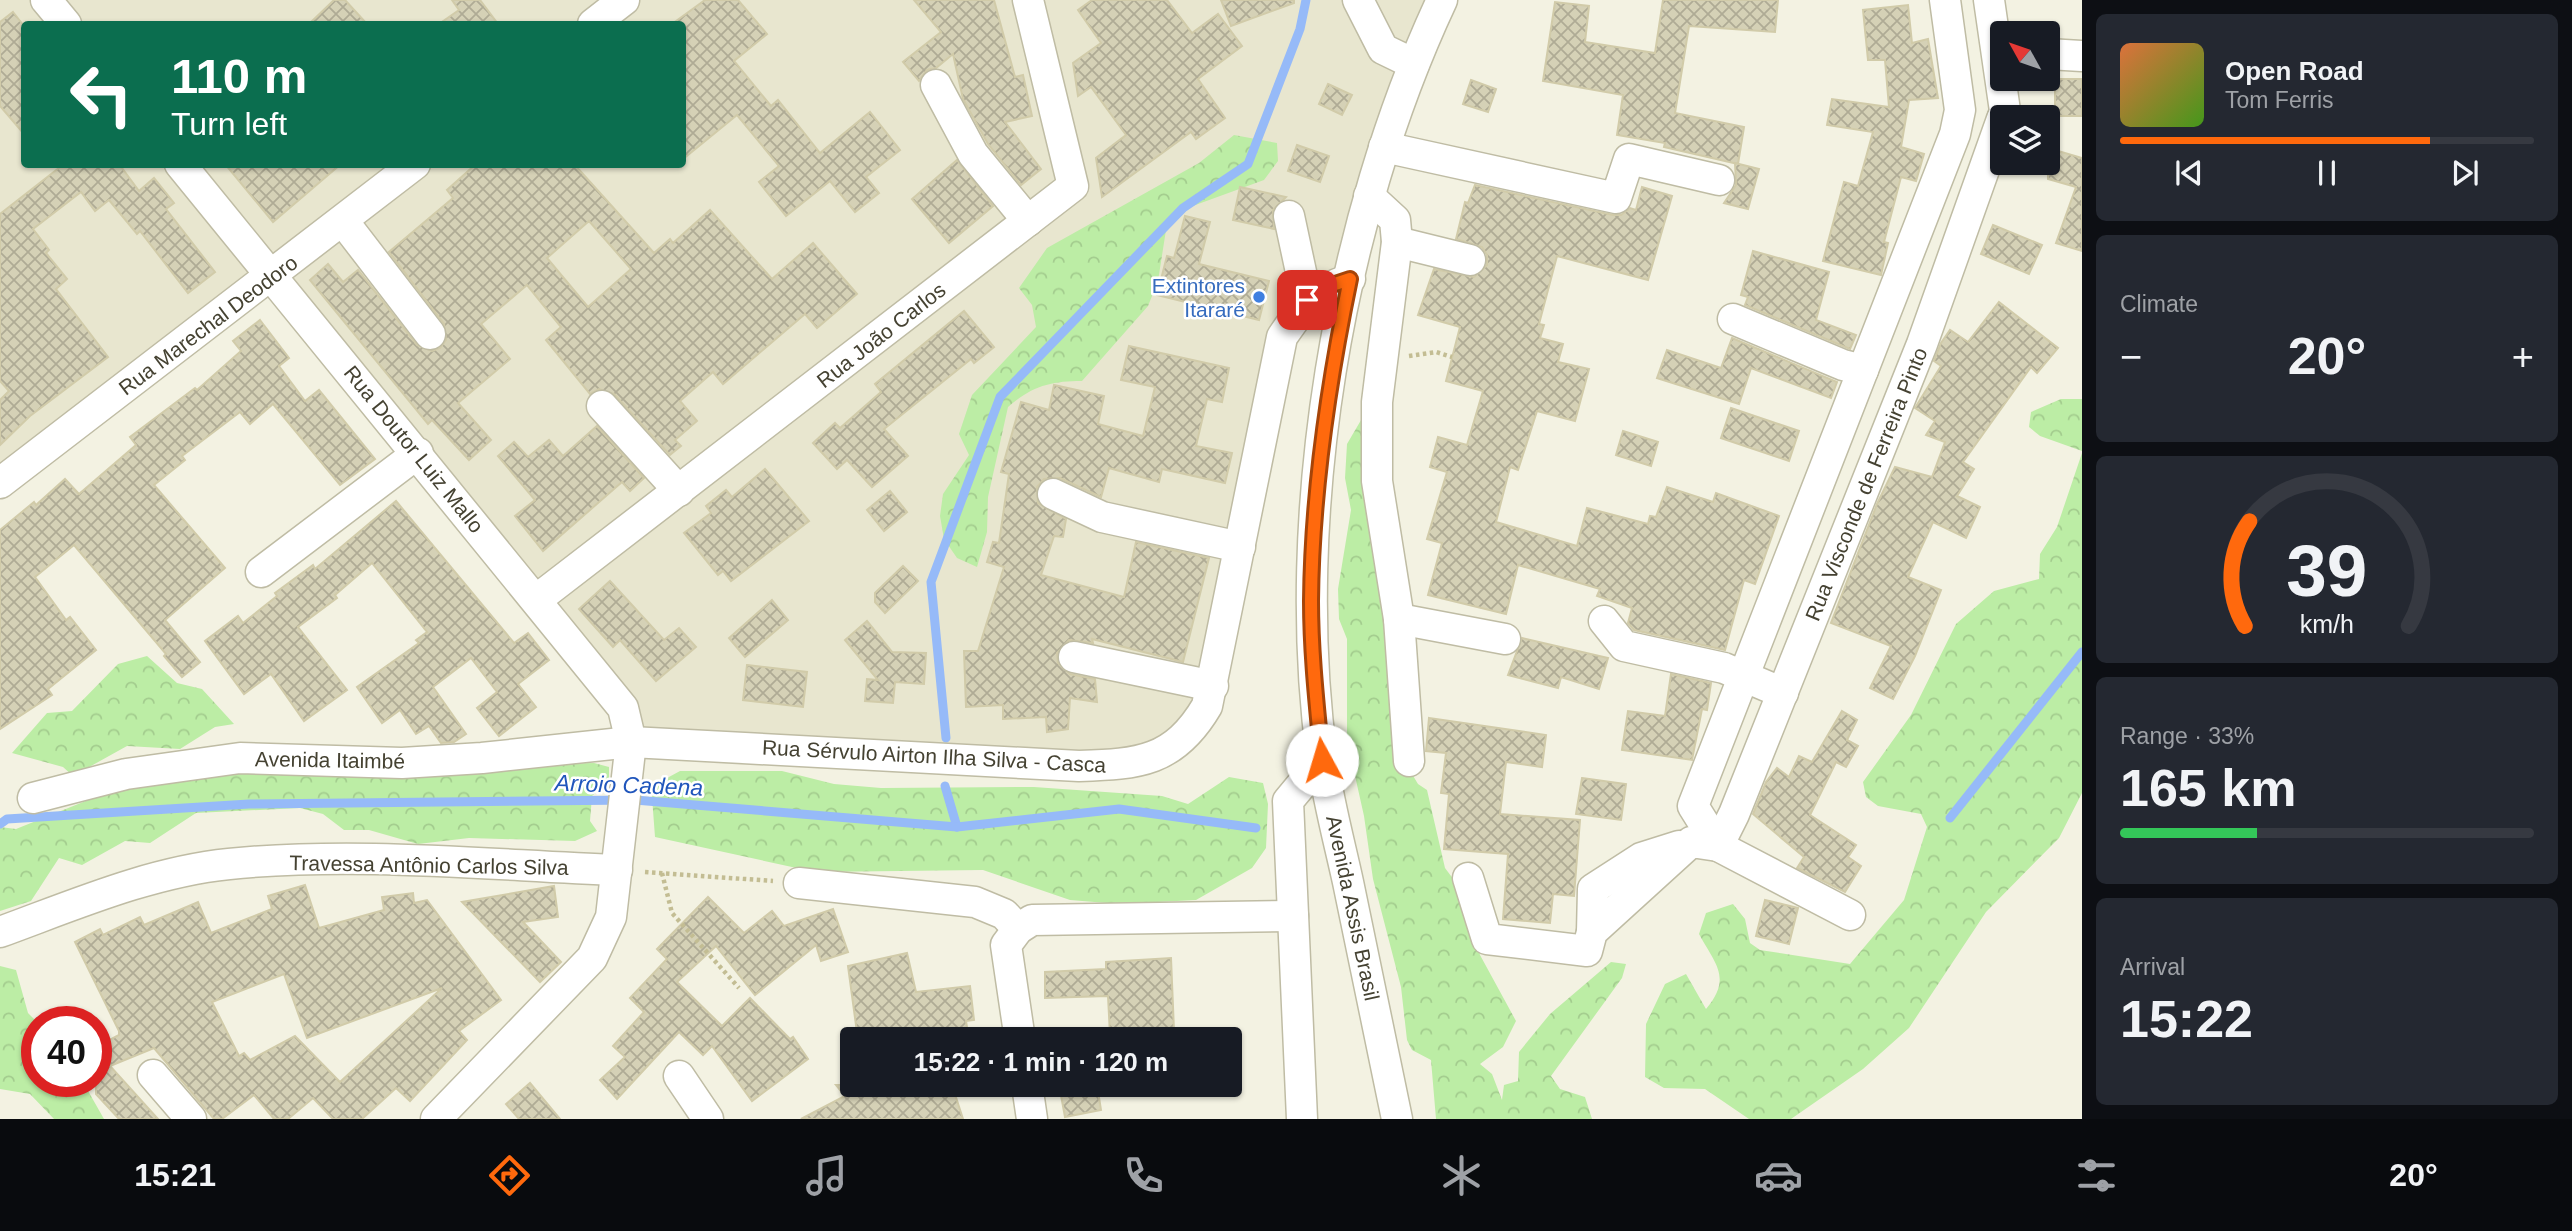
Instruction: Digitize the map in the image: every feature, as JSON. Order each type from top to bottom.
[{"type":"street","points":[[46,0],[64,21]]},
{"type":"street","points":[[597,21],[624,0]]},
{"type":"street","name":"Avenida Assis Brasil","points":[[1397,1119],[1322,760],[1313,672],[1311,601],[1318,476],[1332,373],[1350,279],[1369,196],[1384,147],[1441,0]]},
{"type":"street","name":"Rua Visconde de Ferreira Pinto","points":[[1945,0],[1960,110],[1955,134],[1693,806],[1704,844],[1734,814],[1922,344],[1990,152]]},
{"type":"street","name":"Rua Visconde de Ferreira Pinto","points":[[1989,0],[1993,21]]},
{"type":"street","points":[[1366,4],[1383,50],[1414,64]]},
{"type":"street","name":"Rua João Carlos","points":[[536,600],[1073,186],[1037,5]]},
{"type":"street","points":[[1951,48],[1990,50]]},
{"type":"street","points":[[2060,55],[2082,56]]},
{"type":"street","points":[[936,85],[973,154],[1028,221]]},
{"type":"street","points":[[1384,147],[1616,198],[1629,159],[1719,180]]},
{"type":"street","name":"Rua Doutor Luiz Mallo","points":[[183,168],[623,708],[630,751],[611,917],[592,958],[436,1119]]},
{"type":"street","name":"Rua Marechal Deodoro","points":[[0,483],[272,277],[410,168]]},
{"type":"street","points":[[1369,196],[1395,220],[1397,242],[1377,402],[1377,481],[1399,619],[1409,761]]},
{"type":"street","points":[[1289,216],[1307,300]]},
{"type":"street","points":[[343,221],[430,334]]},
{"type":"street","points":[[1397,242],[1470,260]]},
{"type":"street","name":"Rua Sérvulo Airton Ilha Silva - Casca","points":[[630,751],[1079,766],[1132,764],[1167,750],[1192,732],[1207,706],[1213,686],[1282,337],[1307,300],[1329,286],[1350,279]]},
{"type":"street","points":[[1733,319],[1843,365],[1863,370]]},
{"type":"street","points":[[1880,326],[1922,344]]},
{"type":"street","points":[[603,407],[679,491]]},
{"type":"street","points":[[261,572],[418,453]]},
{"type":"street","points":[[1054,494],[1102,517],[1240,547]]},
{"type":"street","points":[[1399,619],[1505,639]]},
{"type":"street","points":[[1604,621],[1624,646],[1724,667],[1783,693]]},
{"type":"street","points":[[1074,657],[1213,686]]},
{"type":"street","name":"Avenida Itaimbé","points":[[33,798],[127,774],[240,758],[402,763],[630,751]]},
{"type":"street","points":[[1302,1119],[1288,801],[1322,760]]},
{"type":"street","points":[[1468,877],[1487,939],[1587,951],[1592,932],[1593,889],[1641,858],[1704,844],[1850,915]]},
{"type":"street","name":"Travessa Antônio Carlos Silva","points":[[0,932],[137,883],[228,864],[357,860],[617,870]]},
{"type":"street","points":[[799,883],[975,902],[1004,914],[1018,929]]},
{"type":"street","points":[[1018,1027],[1006,945],[1018,929],[1032,920],[1293,916]]},
{"type":"street","points":[[153,1075],[191,1119]]},
{"type":"street","points":[[680,1076],[708,1119]]},
{"type":"street","points":[[1029,1097],[1032,1119]]},
{"type":"path","points":[[1381,357],[1398,358],[1436,352],[1452,357]]},
{"type":"path","points":[[617,870],[799,883]]},
{"type":"path","points":[[662,873],[672,913],[739,988]]},
{"type":"shaded area","points":[[0,0],[1430,0],[1350,279],[1282,337],[1207,706],[1132,764],[631,742],[272,277],[0,483]]},
{"type":"green space","points":[[1234,135],[1277,143],[1278,161],[1264,180],[1190,207],[1166,230],[1158,281],[1148,306],[1082,381],[1042,386],[1025,394],[1008,407],[988,497],[987,532],[977,567],[957,558],[944,539],[940,516],[943,494],[969,455],[959,434],[972,395],[1036,327],[1032,305],[1019,288],[1047,248],[1199,163]]},
{"type":"green space","points":[[2061,399],[2082,399],[2082,451],[2040,436],[2029,427],[2031,412]]},
{"type":"green space","points":[[1364,415],[1403,759],[1418,784],[1427,790],[1445,868],[1457,884],[1480,955],[1516,1021],[1503,1047],[1480,1064],[1492,1074],[1502,1100],[1504,1085],[1518,1081],[1519,1052],[1550,1014],[1611,962],[1626,964],[1622,978],[1551,1076],[1560,1089],[1585,1097],[1592,1119],[1436,1119],[1431,1060],[1412,1050],[1407,1040],[1401,987],[1373,879],[1364,816],[1347,740],[1347,639],[1339,619],[1338,589],[1351,510],[1345,478],[1347,444]]},
{"type":"green space","points":[[2082,453],[2082,793],[2059,838],[1986,912],[1909,1028],[1863,1069],[1791,1119],[1749,1119],[1705,1089],[1664,1088],[1645,1077],[1646,1024],[1665,984],[1686,974],[1706,1009],[1718,989],[1720,980],[1716,963],[1699,934],[1706,913],[1733,904],[1745,919],[1750,943],[1760,950],[1850,964],[1904,900],[1927,827],[1921,814],[1878,806],[1866,797],[1863,782],[1911,715],[1956,624],[1994,591],[2039,579],[2040,554],[2057,527]]},
{"type":"green space","points":[[147,656],[177,683],[202,689],[234,724],[215,727],[180,749],[127,746],[73,776],[63,767],[12,753],[47,713],[72,711],[118,664]]},
{"type":"green space","points":[[594,763],[609,767],[609,780],[592,796],[590,821],[597,831],[575,841],[469,838],[418,844],[369,830],[344,830],[323,814],[300,808],[196,813],[150,843],[125,841],[82,865],[59,858],[31,901],[0,911],[0,827],[16,829],[118,788],[248,769]]},
{"type":"green space","points":[[680,771],[782,771],[834,784],[881,788],[1034,787],[1162,796],[1188,804],[1229,777],[1263,783],[1268,804],[1266,848],[1252,868],[1196,900],[1119,904],[1070,900],[983,870],[815,872],[655,837],[652,797],[656,784]]},
{"type":"green space","points":[[0,966],[16,970],[26,1006],[21,1006],[21,1092],[0,1089]]},
{"type":"green space","points":[[33,1097],[92,1097],[104,1119],[54,1119]]},
{"type":"building","points":[[334,0],[345,0],[364,21],[312,21]]},
{"type":"building","points":[[452,0],[480,0],[496,21],[443,21],[459,10]]},
{"type":"building","points":[[705,0],[738,0],[767,34],[734,61],[771,106],[778,100],[820,153],[870,112],[900,150],[866,177],[879,193],[855,212],[830,181],[786,216],[759,182],[779,166],[737,115],[686,157],[686,21],[676,21]]},
{"type":"building","points":[[914,0],[994,0],[1015,77],[1023,75],[1032,116],[1005,122],[1041,169],[1021,185],[988,144],[963,99],[953,54],[936,68],[927,70],[919,81],[903,62],[941,32]]},
{"type":"building","points":[[1092,0],[1167,0],[1192,33],[1218,14],[1242,46],[1198,79],[1225,118],[1196,139],[1191,132],[1102,197],[1096,158],[1126,135],[1091,87],[1078,96],[1073,63],[1101,43],[1078,10]]},
{"type":"building","points":[[1221,0],[1294,0],[1294,3],[1231,26]]},
{"type":"building","points":[[1663,0],[1778,0],[1775,32],[1689,26],[1675,113],[1744,127],[1738,164],[1664,147],[1665,143],[1617,135],[1623,95],[1543,81],[1555,2],[1589,6],[1585,42],[1655,53]]},
{"type":"building","points":[[1908,5],[1912,43],[1928,39],[1938,98],[1909,100],[1901,147],[1924,154],[1916,181],[1901,177],[1884,242],[1888,243],[1881,275],[1823,261],[1844,182],[1858,186],[1873,132],[1827,125],[1832,99],[1889,107],[1885,60],[1868,60],[1863,10]]},
{"type":"building","points":[[13,12],[21,22],[21,130],[0,106],[0,22]]},
{"type":"building","points":[[2060,79],[2082,79],[2082,116],[2060,116],[2060,105],[2055,105],[2055,91],[2060,91]]},
{"type":"building","points":[[1471,80],[1496,89],[1488,112],[1463,104]]},
{"type":"building","points":[[1328,84],[1352,95],[1342,115],[1319,104]]},
{"type":"building","points":[[1297,145],[1329,156],[1320,182],[1288,171]]},
{"type":"building","points":[[2060,152],[2082,158],[2082,251],[2056,243],[2076,187],[2048,179],[2048,175],[2060,175]]},
{"type":"building","points":[[957,160],[993,206],[949,243],[912,199]]},
{"type":"building","points":[[1735,163],[1759,169],[1748,209],[1724,203],[1736,185]]},
{"type":"building","points":[[59,168],[122,168],[139,191],[154,178],[174,203],[166,209],[215,272],[188,293],[140,231],[137,234],[109,200],[95,211],[81,192],[33,229],[49,250],[46,253],[67,279],[56,289],[108,357],[30,416],[0,445],[0,400],[9,391],[0,381],[0,214]]},
{"type":"building","points":[[228,168],[336,168],[273,222]]},
{"type":"building","points":[[472,168],[578,168],[654,253],[670,239],[673,243],[710,210],[772,279],[813,243],[857,294],[817,328],[805,314],[723,384],[713,372],[680,401],[697,421],[675,440],[681,446],[670,455],[614,394],[599,389],[590,394],[546,340],[561,327],[527,285],[481,324],[510,359],[458,403],[491,440],[469,460],[432,420],[428,424],[310,280],[328,264],[343,282],[358,270],[417,345],[432,351],[440,348],[446,340],[444,324],[389,252],[453,198],[447,190]],"holes":[[[589,221],[631,269],[588,307],[547,258]]]},
{"type":"building","points":[[1475,185],[1613,215],[1621,215],[1630,208],[1636,210],[1642,187],[1672,196],[1648,280],[1557,256],[1539,324],[1544,325],[1540,338],[1563,344],[1558,362],[1589,369],[1575,421],[1537,411],[1518,470],[1510,467],[1496,522],[1577,546],[1587,508],[1648,524],[1650,516],[1656,517],[1667,487],[1713,502],[1716,493],[1779,516],[1755,584],[1744,580],[1725,650],[1634,630],[1628,623],[1632,608],[1597,596],[1600,589],[1518,565],[1506,614],[1428,595],[1442,543],[1427,539],[1447,472],[1430,467],[1438,437],[1467,445],[1483,391],[1446,381],[1460,327],[1418,315],[1434,269],[1474,277],[1487,265],[1487,255],[1482,247],[1456,239],[1465,202],[1468,203]]},
{"type":"building","points":[[1240,187],[1286,197],[1273,210],[1274,229],[1233,220]]},
{"type":"building","points":[[1185,216],[1210,222],[1199,264],[1269,281],[1259,320],[1157,295],[1167,256],[1174,258]]},
{"type":"building","points":[[1993,225],[2042,245],[2029,274],[1981,254]]},
{"type":"building","points":[[1753,251],[1829,272],[1816,320],[1856,335],[1850,349],[1745,305],[1748,297],[1741,295]]},
{"type":"building","points":[[1999,302],[2058,348],[2037,373],[2031,367],[1963,462],[1974,469],[1957,496],[1980,507],[1966,538],[1933,522],[1908,577],[1941,590],[1915,656],[1893,699],[1870,688],[1891,646],[1831,623],[1877,504],[1895,467],[1932,477],[1945,442],[1926,435],[1935,421],[1915,408],[1941,366],[1934,361],[1941,343],[1950,330],[1968,342]]},
{"type":"building","points":[[964,311],[994,347],[974,363],[971,359],[884,429],[908,456],[872,487],[847,460],[837,469],[813,443],[835,423],[840,428],[881,392],[875,384]]},
{"type":"building","points":[[260,320],[289,358],[279,366],[305,401],[319,390],[375,459],[340,485],[273,404],[250,424],[240,412],[182,456],[185,460],[154,485],[225,568],[165,620],[200,662],[182,677],[164,656],[166,654],[74,545],[35,577],[66,620],[70,617],[96,650],[48,689],[52,695],[0,729],[0,530],[34,502],[36,505],[65,479],[79,494],[136,445],[130,437],[195,388],[197,390],[241,351],[233,341]]},
{"type":"building","points":[[1732,338],[1837,382],[1831,398],[1751,368],[1739,404],[1657,378],[1667,350],[1721,368]]},
{"type":"building","points":[[1129,346],[1229,368],[1222,402],[1207,399],[1196,446],[1232,453],[1225,483],[1162,469],[1159,482],[1109,468],[1101,497],[1060,478],[1044,479],[1037,487],[1038,503],[1066,519],[1063,537],[1054,536],[1041,575],[1124,597],[1136,542],[1209,558],[1183,662],[1092,639],[1093,643],[1069,640],[1057,653],[1058,663],[1070,674],[1095,679],[1097,702],[1070,698],[1068,729],[1047,732],[1046,717],[1003,719],[1003,705],[966,707],[964,651],[978,651],[1004,567],[987,562],[993,542],[999,543],[1009,474],[1001,472],[1021,402],[1049,410],[1054,385],[1104,396],[1098,424],[1143,436],[1155,387],[1121,380]]},
{"type":"building","points":[[1731,408],[1799,431],[1789,461],[1721,438]]},
{"type":"building","points":[[597,426],[644,478],[630,491],[622,482],[543,551],[515,516],[535,500],[498,456],[514,442],[528,457],[549,440],[563,456]]},
{"type":"building","points":[[1623,431],[1658,442],[1651,466],[1616,455]]},
{"type":"building","points":[[765,469],[809,521],[731,581],[723,571],[718,575],[684,533],[711,513],[706,506],[726,490],[732,497]]},
{"type":"building","points":[[890,491],[907,512],[884,531],[867,510]]},
{"type":"building","points":[[396,501],[514,643],[528,633],[549,660],[518,684],[536,707],[499,736],[477,708],[497,692],[471,658],[433,687],[466,734],[454,742],[441,743],[429,726],[416,734],[400,710],[382,723],[357,687],[419,643],[416,640],[427,632],[372,563],[335,595],[337,598],[298,627],[347,690],[304,721],[271,674],[244,694],[205,641],[238,616],[243,623],[277,596],[275,593],[313,565],[315,569]]},
{"type":"building","points":[[903,566],[918,581],[885,613],[875,602],[875,593]]},
{"type":"building","points":[[610,581],[664,640],[679,628],[696,647],[656,681],[620,640],[613,647],[579,609]]},
{"type":"building","points":[[772,600],[788,620],[745,657],[729,638]]},
{"type":"building","points":[[867,621],[892,652],[926,653],[924,684],[895,682],[893,703],[865,701],[867,679],[878,680],[845,640]]},
{"type":"building","points":[[1522,638],[1608,658],[1599,689],[1561,677],[1558,688],[1508,675]]},
{"type":"building","points":[[747,665],[807,672],[803,707],[743,700]]},
{"type":"building","points":[[1671,674],[1711,683],[1707,710],[1702,709],[1692,760],[1622,750],[1628,711],[1665,716]]},
{"type":"building","points":[[1842,711],[1857,720],[1847,740],[1858,746],[1846,767],[1836,762],[1810,815],[1856,845],[1848,857],[1861,866],[1845,892],[1797,868],[1804,857],[1753,814],[1766,782],[1777,768],[1789,777],[1799,756],[1812,762]]},
{"type":"building","points":[[1429,718],[1546,735],[1542,767],[1506,762],[1500,814],[1580,820],[1574,896],[1553,894],[1550,923],[1503,919],[1508,854],[1444,849],[1449,794],[1441,793],[1446,753],[1426,751]]},
{"type":"building","points":[[1582,778],[1626,784],[1621,820],[1576,814]]},
{"type":"building","points":[[305,885],[319,928],[384,910],[382,897],[413,893],[414,903],[427,900],[501,1000],[459,1031],[467,1040],[410,1101],[396,1088],[362,1119],[333,1119],[313,1098],[288,1119],[274,1119],[254,1095],[222,1119],[214,1119],[154,1048],[112,1065],[112,1039],[119,1035],[119,1031],[112,1017],[112,1006],[107,1006],[75,942],[100,929],[103,935],[140,917],[144,925],[198,902],[211,933],[272,909],[268,896]],"holes":[[[284,974],[307,1038],[442,988],[340,1082],[295,1036],[250,1060],[244,1053],[239,1056],[212,1002]]]},
{"type":"building","points":[[554,886],[558,917],[523,922],[561,962],[540,982],[462,902]]},
{"type":"building","points":[[708,897],[744,933],[772,911],[784,926],[833,909],[848,952],[821,961],[816,945],[755,995],[716,946],[677,982],[722,1026],[750,998],[790,1039],[793,1037],[808,1059],[752,1101],[712,1046],[703,1055],[679,1032],[617,1099],[600,1080],[625,1057],[613,1046],[644,1012],[630,998],[667,959],[657,949]]},
{"type":"building","points":[[1765,900],[1798,908],[1789,944],[1756,936]]},
{"type":"building","points":[[907,953],[916,992],[970,986],[974,1020],[966,1021],[967,1027],[856,1027],[848,966]]},
{"type":"building","points":[[1171,958],[1174,1027],[1110,1027],[1108,996],[1045,998],[1045,972],[1106,969],[1106,962]]},
{"type":"building","points":[[112,1068],[158,1119],[119,1119],[99,1097],[112,1097]]},
{"type":"building","points":[[530,1083],[560,1119],[519,1119],[506,1104]]},
{"type":"building","points":[[843,1097],[956,1097],[963,1119],[801,1119]]},
{"type":"building","points":[[1061,1097],[1099,1097],[1101,1110],[1065,1117]]},
{"type":"waterway","points":[[946,738],[931,582],[1000,397],[1183,208],[1248,164],[1300,29],[1306,0]]},
{"type":"waterway","points":[[1950,818],[2082,652]]},
{"type":"waterway","points":[[945,786],[957,827]]},
{"type":"waterway","name":"Arroio Cadena","points":[[0,824],[7,819],[249,804],[635,800],[957,827],[1119,809],[1256,828]]},
{"type":"place","name":"Extintores Itararé","points":[[1259,297]]},
{"type":"route","points":[[1307,300],[1329,286],[1350,279],[1332,373],[1318,476],[1311,601],[1313,672],[1322,760]]}]
